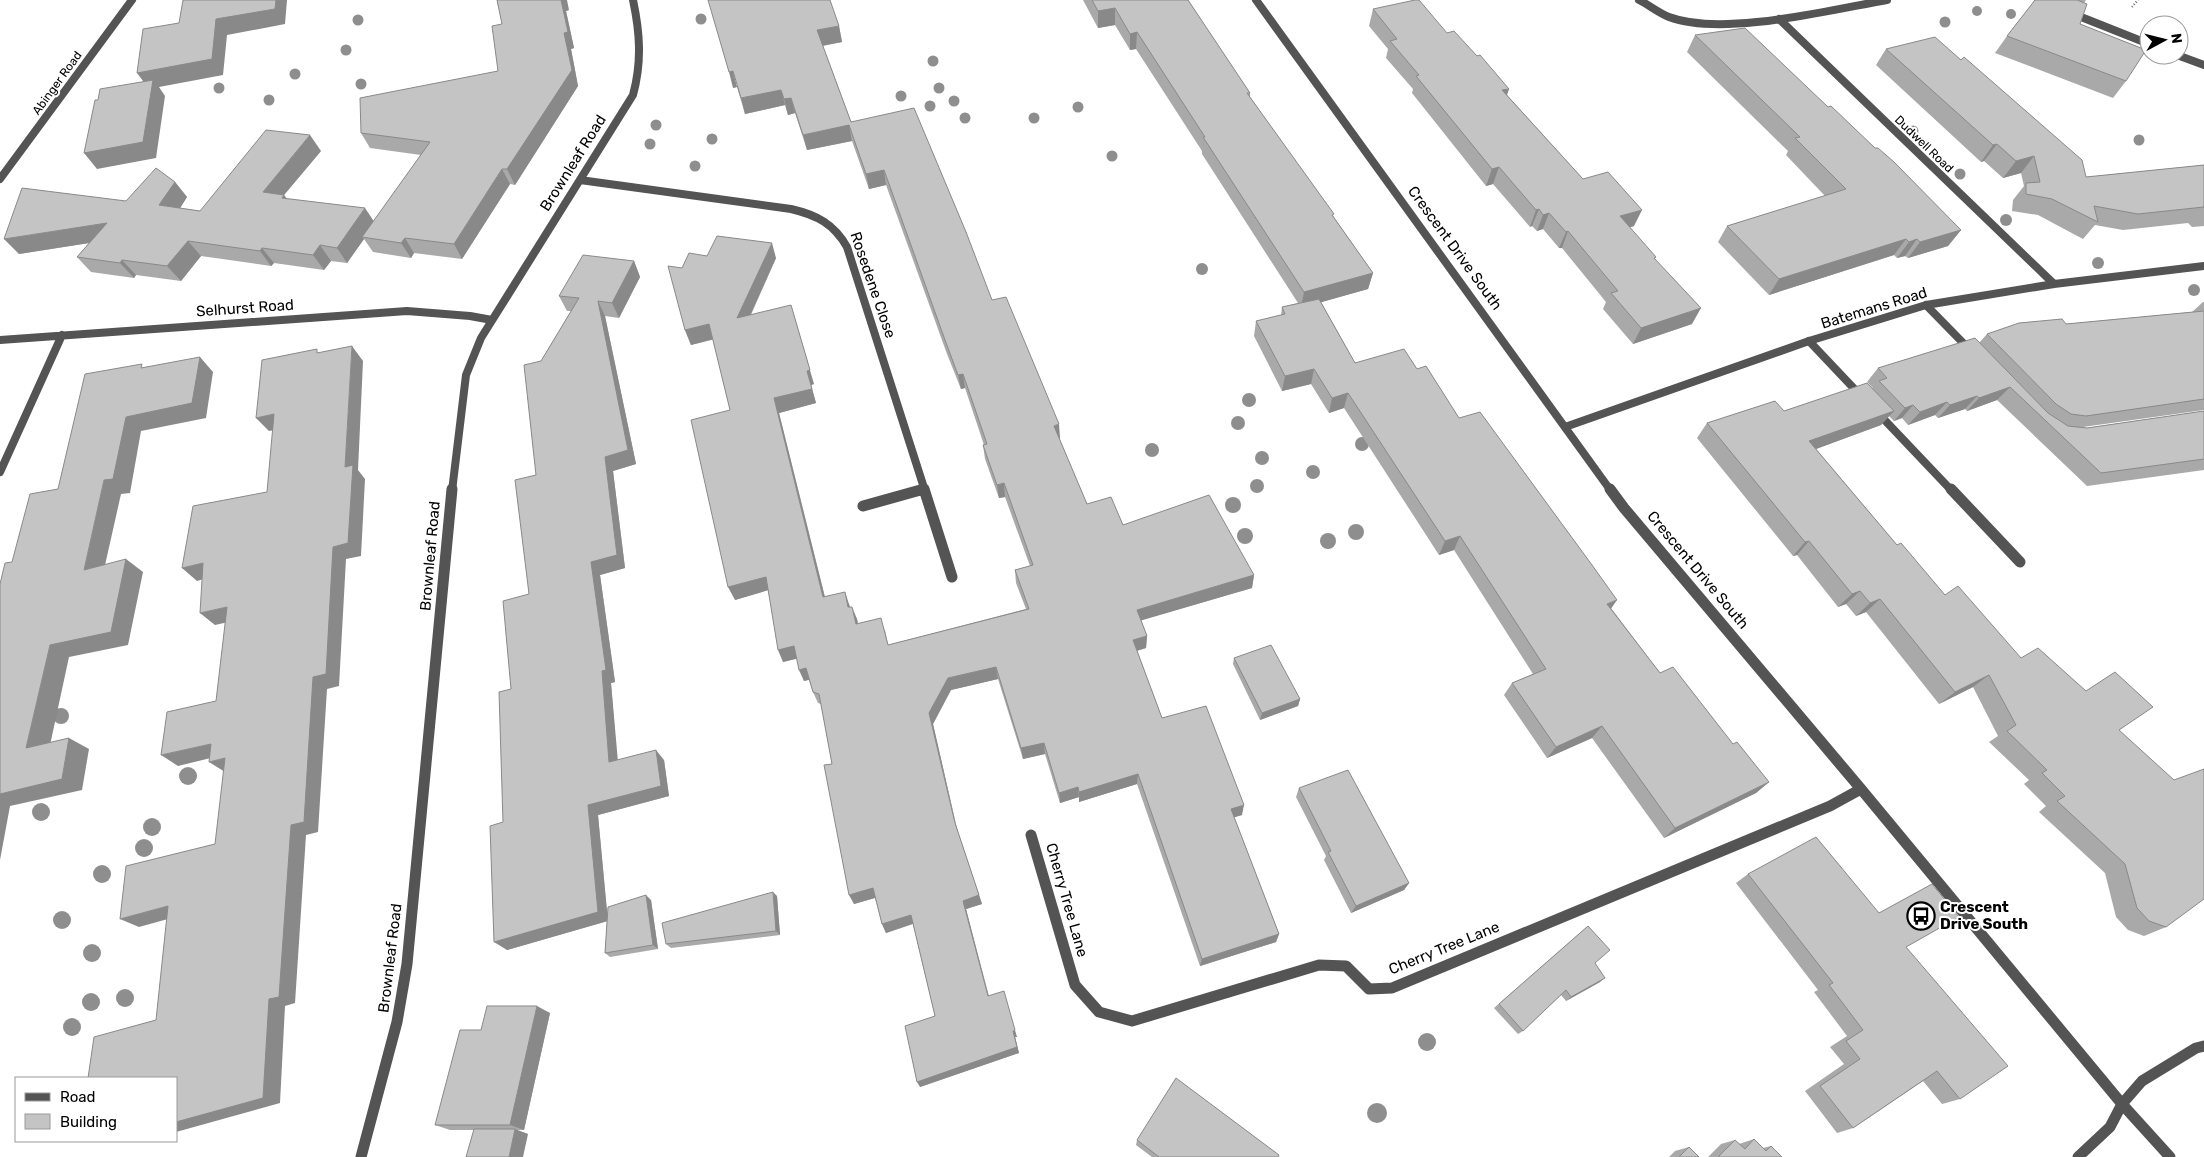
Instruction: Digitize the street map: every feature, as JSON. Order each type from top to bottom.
[{"type":"street","name":"Abinger Road","points":[[0,179],[132,0]]},
{"type":"street","name":"Brownleaf Road","points":[[360,1157],[397,1022],[407,964],[461,396],[471,357],[492,320],[633,95],[641,69],[642,41],[633,0]]},
{"type":"street","name":"Crescent Drive South","points":[[1256,0],[1624,508],[1861,788],[2122,1104],[2170,1157]]},
{"type":"street","points":[[1639,0],[1655,11],[1684,22],[1732,23],[1779,19],[1887,0]]},
{"type":"street","points":[[2066,11],[2139,40]]},
{"type":"street","name":"Dudwell Road","points":[[1779,19],[2054,284]]},
{"type":"street","points":[[2189,60],[2204,66]]},
{"type":"street","name":"Rosedene Close","points":[[580,180],[791,209],[816,217],[837,229],[847,247],[952,577]]},
{"type":"street","name":"Batemans Road","points":[[1565,427],[1809,341],[1926,305],[2054,284],[2204,266]]},
{"type":"street","points":[[1926,305],[1979,360]]},
{"type":"street","name":"Selhurst Road","points":[[0,340],[407,311],[470,316],[492,320]]},
{"type":"street","points":[[0,472],[62,335]]},
{"type":"street","points":[[1809,341],[2020,562]]},
{"type":"street","points":[[863,506],[925,489]]},
{"type":"street","name":"Cherry Tree Lane","points":[[1031,835],[1075,985],[1099,1012],[1132,1021],[1319,965],[1346,966],[1369,989],[1392,988],[1830,806],[1861,788]]},
{"type":"street","points":[[2078,1157],[2110,1127],[2122,1104],[2142,1081],[2196,1048],[2204,1046]]},
{"type":"building","points":[[183,0],[276,0],[275,9],[216,19],[212,59],[137,73],[143,29],[179,23]]},
{"type":"building","points":[[497,0],[561,0],[568,32],[564,33],[572,70],[507,169],[502,169],[454,244],[405,238],[401,243],[362,237],[430,142],[361,133],[360,98],[498,71],[492,26],[502,24]]},
{"type":"building","points":[[708,0],[830,0],[839,26],[817,30],[851,122],[914,108],[966,232],[992,300],[1006,297],[1059,424],[1054,426],[1087,504],[1111,497],[1123,525],[1209,495],[1254,575],[1137,610],[1147,636],[1133,640],[1162,718],[1206,706],[1244,805],[1231,809],[1279,934],[1202,959],[1138,774],[1079,792],[1078,787],[1059,793],[1044,743],[1021,748],[996,667],[948,678],[929,713],[955,823],[979,895],[963,901],[988,996],[1004,991],[1015,1030],[1013,1031],[1017,1047],[917,1082],[905,1026],[935,1016],[911,915],[882,924],[873,888],[849,895],[824,765],[832,764],[819,694],[813,692],[806,668],[799,670],[794,646],[778,650],[766,577],[728,587],[691,420],[730,410],[709,324],[685,330],[668,266],[682,268],[689,253],[707,256],[717,236],[772,243],[737,318],[791,305],[810,370],[807,371],[812,389],[774,398],[823,597],[845,592],[848,607],[852,607],[856,624],[881,618],[888,645],[1029,609],[1015,570],[1033,565],[1004,483],[997,485],[983,445],[987,444],[963,374],[958,375],[884,170],[866,174],[849,125],[803,135],[791,98],[784,99],[781,90],[741,98],[733,71],[729,72]]},
{"type":"building","points":[[1092,0],[1188,0],[1250,93],[1247,93],[1334,214],[1332,215],[1373,273],[1304,292],[1137,32],[1130,34],[1115,8],[1098,11]]},
{"type":"building","points":[[1419,0],[1447,33],[1454,31],[1477,56],[1480,55],[1509,89],[1502,90],[1583,179],[1608,172],[1642,210],[1620,216],[1656,257],[1654,258],[1701,308],[1641,328],[1611,293],[1618,291],[1568,231],[1566,232],[1549,213],[1543,215],[1539,209],[1536,210],[1499,167],[1492,169],[1416,76],[1419,75],[1390,41],[1397,39],[1373,9]]},
{"type":"building","points":[[2035,0],[2077,0],[2087,4],[2080,24],[2139,47],[2139,61],[2126,81],[2007,36]]},
{"type":"building","points":[[1745,28],[1828,107],[1831,106],[1875,148],[1878,148],[1894,162],[1961,230],[1920,242],[1917,239],[1909,242],[1906,239],[1779,279],[1727,226],[1846,189],[1795,138],[1800,137],[1695,35]]},
{"type":"building","points":[[1935,37],[1961,60],[1964,57],[2082,160],[2086,177],[2204,165],[2204,207],[2138,214],[2094,206],[2098,222],[2052,199],[2026,194],[2026,183],[2040,182],[2034,156],[2016,161],[1997,144],[1993,145],[1886,49]]},
{"type":"building","points":[[153,80],[143,142],[84,153],[95,100],[98,100],[100,89]]},
{"type":"building","points":[[266,130],[310,135],[263,192],[284,195],[282,198],[365,208],[337,248],[320,245],[313,255],[262,248],[260,251],[188,241],[167,266],[122,260],[120,263],[77,257],[107,223],[4,239],[22,188],[126,201],[156,168],[175,182],[159,205],[200,211]]},
{"type":"building","points":[[583,255],[634,261],[612,303],[598,301],[628,450],[605,457],[617,555],[591,562],[606,670],[602,671],[609,762],[656,750],[661,786],[588,805],[598,912],[494,942],[490,826],[503,822],[499,692],[511,689],[503,601],[529,594],[515,480],[536,475],[524,365],[541,361],[579,298],[559,296]]},
{"type":"building","points":[[1319,299],[1355,363],[1404,349],[1417,369],[1426,366],[1459,418],[1480,412],[1617,600],[1607,604],[1660,673],[1673,667],[1733,744],[1737,742],[1769,782],[1675,828],[1602,726],[1556,747],[1512,683],[1546,669],[1460,536],[1445,541],[1348,393],[1332,398],[1314,369],[1285,376],[1256,321],[1285,314],[1282,307]]},
{"type":"building","points":[[2204,311],[2204,399],[2086,416],[2071,414],[2056,404],[1987,334],[2019,323],[2062,319],[2066,324]]},
{"type":"building","points":[[1975,338],[2048,413],[2068,426],[2087,428],[2204,411],[2204,459],[2101,473],[2010,387],[1979,398],[1977,396],[1950,405],[1947,402],[1920,412],[1913,405],[1905,408],[1879,381],[1887,378],[1878,368]]},
{"type":"building","points":[[352,346],[345,467],[353,465],[348,543],[333,547],[326,674],[313,677],[304,822],[291,825],[279,997],[269,999],[263,1098],[178,1121],[178,1077],[88,1077],[94,1037],[156,1020],[168,906],[120,919],[126,866],[215,844],[225,758],[209,762],[211,744],[161,755],[167,712],[216,701],[227,607],[200,613],[203,563],[182,568],[193,506],[267,492],[274,414],[256,418],[262,360],[317,349],[317,353]]},
{"type":"building","points":[[200,357],[192,403],[126,417],[113,479],[104,480],[84,570],[126,559],[111,632],[50,645],[26,748],[69,738],[62,779],[0,794],[0,584],[5,563],[12,562],[30,494],[58,489],[85,374],[142,364],[141,368]]},
{"type":"building","points":[[1867,383],[1894,411],[1809,441],[1897,545],[1901,543],[1945,595],[1958,586],[2021,658],[2038,648],[2086,691],[2115,672],[2153,707],[2119,730],[2174,780],[2204,769],[2204,899],[2166,927],[2149,921],[2137,908],[2125,864],[2057,801],[2065,796],[2042,773],[2047,770],[2007,731],[2016,725],[1989,675],[1955,692],[1880,599],[1870,603],[1860,591],[1852,594],[1809,541],[1805,542],[1707,423],[1775,401],[1784,411]]},
{"type":"building","points":[[1271,645],[1300,699],[1262,713],[1234,658]]},
{"type":"building","points":[[1348,770],[1409,883],[1356,906],[1328,852],[1331,851],[1299,788]]},
{"type":"building","points":[[1816,837],[1879,913],[1932,884],[1959,917],[1906,947],[2008,1066],[1960,1099],[1937,1071],[1853,1128],[1820,1086],[1860,1059],[1846,1041],[1863,1030],[1829,985],[1833,983],[1748,874]]},
{"type":"building","points":[[773,892],[776,931],[666,944],[662,923]]},
{"type":"building","points":[[646,895],[653,945],[605,953],[608,907]]},
{"type":"building","points":[[1588,926],[1610,950],[1595,963],[1605,978],[1571,997],[1566,990],[1523,1031],[1499,1004]]},
{"type":"building","points":[[487,1006],[537,1006],[510,1125],[435,1125],[460,1030],[481,1030]]},
{"type":"building","points":[[1176,1078],[1279,1155],[1278,1157],[1159,1157],[1137,1140]]},
{"type":"building","points":[[474,1129],[515,1129],[509,1157],[466,1157]]},
{"type":"building","points":[[1754,1139],[1766,1151],[1771,1146],[1782,1157],[1718,1157],[1735,1140],[1745,1149]]},
{"type":"building","points":[[1689,1147],[1699,1157],[1679,1157]]},
{"type":"place","name":"Crescent Drive South","points":[[1921,916]]}]
